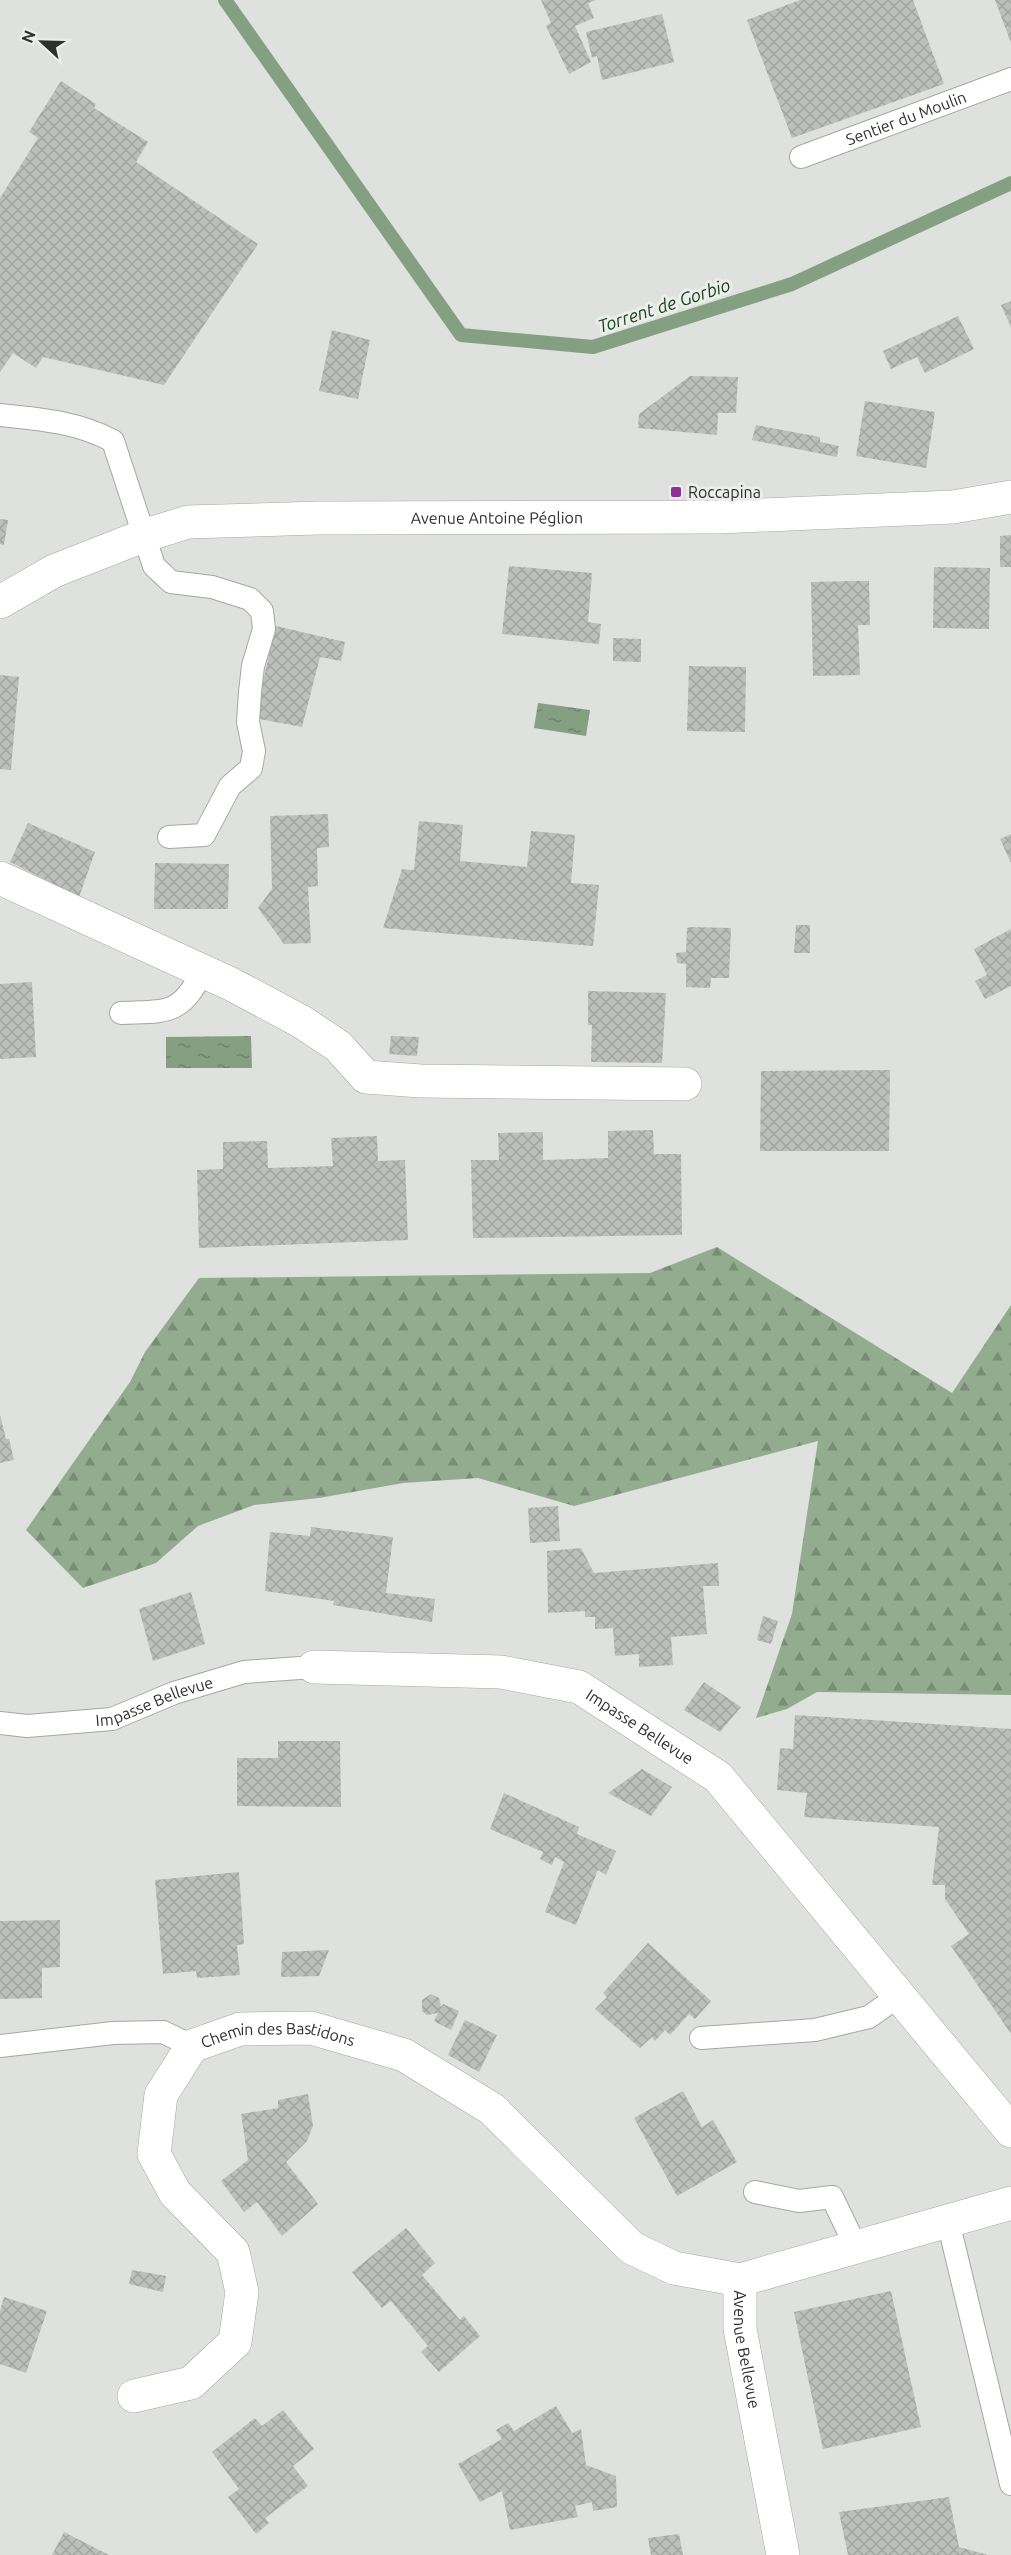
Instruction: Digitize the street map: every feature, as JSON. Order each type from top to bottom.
[{"type":"street","name":"Avenue Antoine Péglion","points":[[0,602],[54,571],[143,536],[188,522],[318,518],[718,517],[953,507],[1011,498]]},
{"type":"street","points":[[0,878],[203,971],[302,1022],[338,1046],[366,1077],[421,1081],[685,1084]]},
{"type":"street","name":"Impasse Bellevue","points":[[314,1667],[501,1672],[579,1687],[718,1777],[897,1997],[1011,2131]]},
{"type":"street","name":"Chemin des Bastidons","points":[[134,2396],[191,2382],[234,2342],[242,2292],[233,2252],[175,2193],[154,2154],[161,2095],[192,2046],[240,2029],[311,2028],[404,2055],[492,2109],[632,2248],[674,2268],[740,2280]]},
{"type":"street","name":"Avenue Bellevue","points":[[783,2555],[741,2329],[740,2280],[1011,2203]]},
{"type":"lane","name":"Sentier du Moulin","points":[[801,157],[1011,79]]},
{"type":"lane","points":[[0,415],[50,420],[90,428],[113,441],[154,566],[171,582],[212,587],[250,599],[262,611],[264,628],[253,666],[250,692],[248,722],[254,751],[251,768],[230,786],[204,835],[169,837]]},
{"type":"lane","points":[[121,1013],[169,1011],[191,994],[203,971]]},
{"type":"lane","name":"Impasse Bellevue","points":[[0,1723],[27,1726],[112,1719],[174,1693],[244,1672],[314,1667]]},
{"type":"lane","points":[[701,2038],[815,2030],[869,2017],[897,1997]]},
{"type":"lane","points":[[0,2046],[112,2033],[163,2032],[192,2046]]},
{"type":"lane","points":[[755,2192],[799,2202],[832,2197],[855,2246]]},
{"type":"lane","points":[[948,2221],[1011,2484]]},
{"type":"green space","points":[[717,1247],[952,1393],[1011,1305],[1011,1695],[817,1692],[787,1709],[756,1718],[792,1614],[818,1441],[574,1506],[478,1478],[403,1483],[319,1498],[254,1505],[198,1526],[156,1563],[83,1588],[26,1530],[130,1382],[145,1352],[199,1278],[650,1273]]},
{"type":"water","points":[[538,703],[590,710],[586,736],[534,728]]},
{"type":"water","points":[[251,1036],[252,1068],[166,1068],[166,1037]]},
{"type":"building","points":[[541,0],[596,0],[588,3],[594,18],[575,26],[591,62],[569,74],[546,26],[551,23]]},
{"type":"building","points":[[800,0],[913,0],[944,84],[792,138],[747,20]]},
{"type":"building","points":[[995,0],[1011,0],[1011,43]]},
{"type":"building","points":[[662,14],[674,62],[602,80],[597,56],[592,58],[586,32]]},
{"type":"building","points":[[61,81],[96,104],[94,108],[148,142],[136,162],[258,244],[164,385],[43,357],[36,368],[13,353],[0,372],[0,198],[38,138],[29,132]]},
{"type":"building","points":[[1011,301],[1011,327],[1001,305]]},
{"type":"building","points":[[958,316],[974,349],[925,373],[917,357],[891,369],[883,351]]},
{"type":"building","points":[[332,330],[370,340],[358,399],[319,391]]},
{"type":"building","points":[[690,376],[738,377],[736,413],[718,413],[717,435],[638,428],[639,414]]},
{"type":"building","points":[[865,401],[935,412],[926,468],[856,456]]},
{"type":"building","points":[[756,425],[820,437],[820,442],[839,446],[837,457],[752,440]]},
{"type":"building","points":[[0,519],[8,520],[4,545],[0,544]]},
{"type":"building","points":[[1011,535],[1011,567],[1000,567],[1000,536]]},
{"type":"building","points":[[509,566],[592,573],[588,622],[601,624],[599,644],[502,634]]},
{"type":"building","points":[[934,567],[990,568],[989,629],[933,628]]},
{"type":"building","points":[[869,581],[870,625],[858,625],[860,675],[813,676],[811,582]]},
{"type":"building","points":[[276,626],[345,642],[341,661],[320,657],[302,727],[254,718]]},
{"type":"building","points":[[613,638],[641,639],[641,662],[613,661]]},
{"type":"building","points":[[689,666],[746,667],[745,732],[687,731]]},
{"type":"building","points":[[0,675],[19,677],[11,770],[0,769]]},
{"type":"building","points":[[328,814],[329,847],[317,848],[318,886],[308,887],[311,943],[284,944],[258,908],[272,889],[270,816]]},
{"type":"building","points":[[419,821],[463,825],[460,861],[527,867],[531,831],[575,835],[571,883],[599,885],[593,946],[383,928],[402,869],[414,870]]},
{"type":"building","points":[[28,823],[95,852],[79,897],[10,862]]},
{"type":"building","points":[[1011,834],[1011,863],[1000,839]]},
{"type":"building","points":[[155,863],[229,864],[228,909],[154,909]]},
{"type":"building","points":[[796,925],[810,925],[810,953],[794,953]]},
{"type":"building","points":[[687,928],[731,928],[729,978],[711,978],[710,988],[686,987],[686,964],[677,963],[676,953],[686,952]]},
{"type":"building","points":[[1011,929],[1011,986],[985,999],[975,981],[987,975],[974,949]]},
{"type":"building","points":[[32,982],[36,1057],[0,1059],[0,984]]},
{"type":"building","points":[[588,991],[666,993],[662,1063],[591,1062],[592,1025],[588,1025]]},
{"type":"building","points":[[391,1036],[419,1037],[417,1056],[389,1054]]},
{"type":"building","points":[[890,1070],[889,1151],[760,1151],[761,1071]]},
{"type":"building","points":[[653,1130],[654,1154],[681,1154],[682,1235],[473,1238],[471,1160],[499,1160],[498,1133],[543,1132],[543,1160],[608,1158],[608,1131]]},
{"type":"building","points":[[377,1136],[378,1161],[405,1160],[408,1240],[199,1248],[197,1170],[223,1169],[223,1142],[267,1141],[268,1168],[333,1166],[331,1138]]},
{"type":"building","points":[[0,1415],[14,1460],[0,1463]]},
{"type":"building","points":[[558,1506],[560,1541],[530,1543],[528,1508]]},
{"type":"building","points":[[311,1527],[393,1537],[386,1593],[435,1599],[432,1622],[333,1605],[334,1601],[265,1591],[270,1532],[310,1536]]},
{"type":"building","points":[[581,1548],[594,1573],[718,1563],[719,1586],[703,1586],[707,1634],[671,1637],[673,1665],[639,1667],[639,1654],[615,1656],[613,1628],[595,1629],[595,1617],[585,1617],[585,1611],[548,1613],[547,1551]]},
{"type":"building","points":[[191,1592],[205,1644],[153,1661],[139,1609]]},
{"type":"building","points":[[763,1616],[778,1621],[771,1644],[757,1640]]},
{"type":"building","points":[[704,1682],[741,1707],[720,1732],[684,1710]]},
{"type":"building","points":[[795,1715],[1011,1729],[1011,2034],[951,1946],[969,1934],[945,1899],[945,1885],[932,1885],[939,1827],[804,1817],[807,1793],[777,1790],[780,1748],[793,1749]]},
{"type":"building","points":[[278,1741],[340,1741],[341,1807],[237,1806],[237,1758],[278,1758]]},
{"type":"building","points":[[642,1769],[672,1787],[651,1816],[608,1793]]},
{"type":"building","points":[[504,1793],[579,1827],[577,1834],[616,1851],[606,1875],[598,1870],[576,1925],[545,1912],[564,1862],[555,1857],[552,1865],[540,1859],[543,1852],[490,1829]]},
{"type":"building","points":[[239,1872],[244,1944],[237,1945],[240,1975],[197,1978],[196,1971],[163,1974],[155,1880]]},
{"type":"building","points":[[60,1920],[60,1967],[42,1968],[42,1998],[0,1999],[0,1921]]},
{"type":"building","points":[[648,1943],[711,2001],[695,2019],[689,2014],[670,2035],[665,2030],[655,2041],[652,2037],[640,2048],[595,2009],[607,1997],[603,1993]]},
{"type":"building","points":[[329,1950],[319,1976],[281,1977],[282,1952]]},
{"type":"building","points":[[431,1994],[439,1998],[441,2007],[443,2004],[459,2011],[451,2030],[434,2021],[438,2013],[427,2015],[422,2011],[422,2000]]},
{"type":"building","points":[[465,2020],[497,2035],[479,2072],[448,2055]]},
{"type":"building","points":[[683,2091],[702,2127],[713,2120],[737,2162],[677,2196],[634,2118]]},
{"type":"building","points":[[308,2094],[313,2126],[307,2141],[286,2162],[318,2204],[282,2236],[257,2202],[244,2212],[221,2181],[248,2160],[241,2114],[278,2108],[278,2100]]},
{"type":"building","points":[[406,2228],[435,2263],[422,2275],[460,2320],[464,2316],[480,2336],[439,2372],[421,2352],[428,2346],[391,2301],[382,2308],[352,2272]]},
{"type":"building","points":[[132,2270],[166,2276],[163,2292],[129,2284]]},
{"type":"building","points":[[891,2291],[921,2427],[823,2449],[794,2312]]},
{"type":"building","points":[[4,2297],[47,2311],[26,2373],[0,2364],[0,2311]]},
{"type":"building","points":[[556,2406],[572,2433],[581,2429],[586,2465],[616,2476],[617,2507],[593,2511],[592,2502],[575,2506],[578,2517],[510,2530],[502,2491],[480,2502],[458,2464],[502,2439],[496,2430],[508,2423],[514,2431]]},
{"type":"building","points":[[283,2410],[314,2449],[293,2466],[308,2486],[265,2518],[269,2523],[256,2534],[228,2497],[239,2489],[212,2452],[255,2418],[262,2426]]},
{"type":"building","points":[[949,2497],[959,2547],[988,2555],[848,2555],[839,2512]]},
{"type":"building","points":[[64,2532],[109,2555],[52,2555]]},
{"type":"building","points":[[679,2534],[683,2555],[651,2555],[648,2538]]},
{"type":"waterway","name":"Torrent de Gorbio","points":[[225,0],[461,335],[593,347],[792,284],[1011,183]]},
{"type":"place","name":"Roccapina","points":[[676,492]]}]
